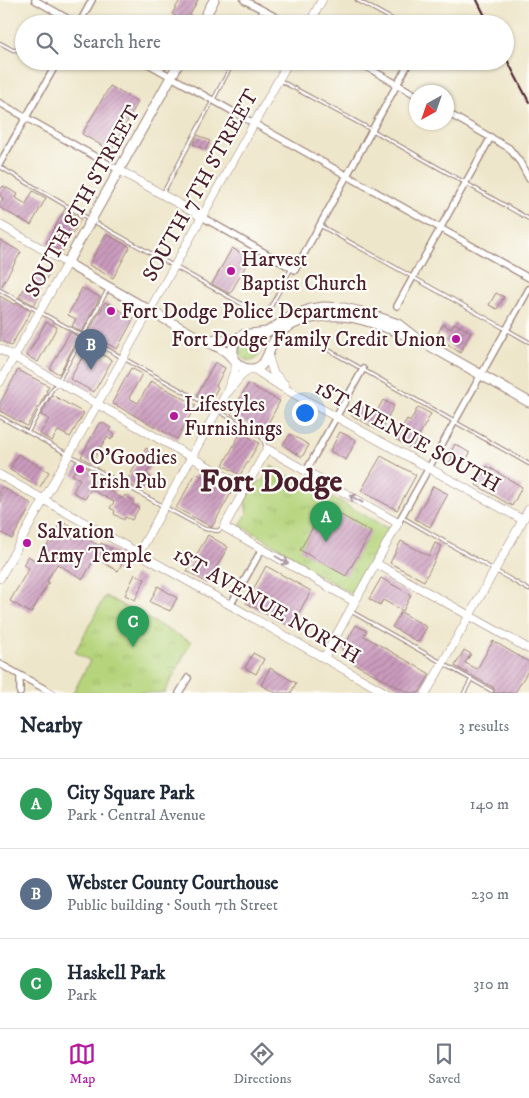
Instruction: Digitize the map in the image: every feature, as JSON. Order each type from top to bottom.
[{"type":"main road","points":[[206,15],[214,0]]},
{"type":"main road","points":[[314,15],[322,0]]},
{"type":"main road","name":"SOUTH 8TH STREET","points":[[0,382],[175,70]]},
{"type":"main road","name":"SOUTH 7TH STREET","points":[[0,578],[284,70]]},
{"type":"main road","points":[[119,170],[202,217]]},
{"type":"main road","name":"1ST AVENUE SOUTH","points":[[0,225],[224,350],[242,368],[252,369],[526,522]]},
{"type":"main road","points":[[254,334],[267,332],[292,316],[305,311],[332,307],[357,310],[400,325],[416,338],[529,402]]},
{"type":"main road","points":[[226,394],[241,376],[264,364],[273,341],[289,326],[307,319],[329,316],[356,318],[416,338]]},
{"type":"main road","name":"1ST AVENUE SOUTH","points":[[197,336],[216,340],[237,339],[246,334],[254,334],[263,339],[267,346],[273,372],[297,394]]},
{"type":"main road","points":[[139,553],[226,394],[235,370],[232,350],[237,339]]},
{"type":"main road","points":[[0,349],[246,488]]},
{"type":"main road","points":[[324,658],[377,564],[400,520],[267,450],[224,527],[355,602]]},
{"type":"main road","name":"1ST AVENUE NORTH","points":[[1,476],[386,693]]},
{"type":"main road","points":[[426,693],[495,571],[526,522],[529,509]]},
{"type":"main road","points":[[377,564],[529,649]]},
{"type":"street","points":[[35,0],[62,15]]},
{"type":"street","points":[[83,15],[92,0]]},
{"type":"street","points":[[244,0],[272,15]]},
{"type":"street","points":[[0,163],[52,70]]},
{"type":"street","points":[[159,70],[440,230],[529,278]]},
{"type":"street","points":[[372,70],[409,91]]},
{"type":"street","points":[[202,217],[293,269],[405,70]]},
{"type":"street","points":[[0,102],[119,170]]},
{"type":"street","points":[[454,116],[510,148],[529,179]]},
{"type":"street","points":[[397,306],[491,137]]},
{"type":"street","points":[[400,520],[529,289]]},
{"type":"street","points":[[306,471],[362,369]]},
{"type":"street","points":[[230,604],[262,549]]},
{"type":"street","points":[[0,664],[52,693]]},
{"type":"street","points":[[20,676],[20,693]]},
{"type":"street","points":[[180,693],[188,678]]},
{"type":"lane","points":[[357,0],[384,15]]},
{"type":"lane","points":[[259,15],[262,10]]},
{"type":"lane","points":[[0,43],[15,50]]},
{"type":"lane","points":[[163,195],[229,70]]},
{"type":"lane","points":[[278,80],[372,130],[529,219]]},
{"type":"lane","points":[[0,167],[258,313],[264,314],[268,312],[293,269]]},
{"type":"lane","points":[[319,225],[529,342]]},
{"type":"lane","points":[[28,432],[50,390],[58,382],[109,287]]},
{"type":"lane","points":[[0,290],[217,410],[262,437],[267,450]]},
{"type":"lane","points":[[311,340],[529,464]]},
{"type":"lane","points":[[0,417],[205,530],[218,531],[224,527]]},
{"type":"lane","points":[[400,520],[529,590]]},
{"type":"lane","points":[[350,611],[492,691]]},
{"type":"lane","points":[[464,693],[471,680]]},
{"type":"green space","points":[[250,341],[257,344],[260,351],[257,358],[250,361],[243,358],[240,351],[243,344]]},
{"type":"green space","points":[[271,466],[328,499],[334,498],[389,529],[352,594],[297,563],[292,555],[240,525],[247,514],[245,501],[255,484],[264,479]]},
{"type":"green space","points":[[105,596],[191,642],[164,693],[73,693],[90,661],[75,652]]},
{"type":"building","points":[[180,0],[198,0],[190,15],[172,14]]},
{"type":"building","points":[[110,86],[138,102],[111,151],[82,134]]},
{"type":"building","points":[[198,135],[210,141],[205,150],[193,144]]},
{"type":"building","points":[[3,186],[18,194],[16,198],[26,204],[33,191],[46,198],[31,225],[0,208],[3,198],[0,196],[0,190]]},
{"type":"building","points":[[65,209],[81,219],[62,252],[46,243]]},
{"type":"building","points":[[106,234],[130,247],[113,278],[89,265]]},
{"type":"building","points":[[0,240],[21,252],[1,287],[0,287]]},
{"type":"building","name":"Harvest Baptist Church","points":[[232,248],[250,258],[230,294],[212,284]]},
{"type":"building","points":[[40,266],[50,272],[39,291],[41,293],[34,305],[19,297],[27,284],[29,285]]},
{"type":"building","points":[[82,288],[100,297],[82,332],[72,326],[76,319],[68,315]]},
{"type":"building","points":[[496,293],[504,297],[497,309],[489,305]]},
{"type":"building","points":[[0,296],[15,305],[16,303],[31,311],[11,346],[0,340]]},
{"type":"building","points":[[105,302],[134,318],[117,349],[88,333]]},
{"type":"building","points":[[46,322],[57,327],[38,362],[27,356]]},
{"type":"building","name":"Fort Dodge Family Credit Union","points":[[454,323],[471,332],[460,353],[444,341],[446,337],[438,333],[443,324],[451,329]]},
{"type":"building","points":[[70,332],[79,337],[59,374],[50,369]]},
{"type":"building","points":[[88,347],[112,360],[94,392],[70,379]]},
{"type":"building","points":[[215,362],[225,368],[210,403],[197,395]]},
{"type":"building","points":[[131,368],[142,374],[129,398],[138,403],[151,381],[196,405],[177,439],[112,403]]},
{"type":"building","points":[[18,370],[49,386],[27,426],[0,411],[0,403]]},
{"type":"building","points":[[248,384],[280,401],[263,433],[231,414]]},
{"type":"building","points":[[52,395],[84,413],[70,437],[58,431],[52,441],[40,434],[49,419],[41,415]]},
{"type":"building","points":[[383,400],[394,406],[380,431],[351,415],[358,403],[376,413]]},
{"type":"building","points":[[418,407],[431,414],[412,448],[395,439],[407,419],[410,422]]},
{"type":"building","points":[[99,423],[103,423],[111,428],[109,431],[115,434],[111,440],[107,437],[91,463],[81,457]]},
{"type":"building","points":[[241,432],[259,443],[240,475],[223,465]]},
{"type":"building","points":[[340,432],[356,440],[346,460],[330,451]]},
{"type":"building","points":[[290,434],[309,445],[302,457],[283,445]]},
{"type":"building","points":[[455,444],[470,453],[461,469],[449,463],[453,457],[449,455]]},
{"type":"building","points":[[146,448],[157,454],[146,474],[150,476],[142,491],[126,482]]},
{"type":"building","points":[[18,454],[49,472],[40,487],[10,470]]},
{"type":"building","points":[[381,456],[416,475],[397,510],[361,491]]},
{"type":"building","points":[[79,464],[94,472],[90,477],[101,484],[102,481],[116,489],[113,493],[123,499],[125,495],[134,501],[132,504],[139,508],[132,520],[125,517],[124,520],[114,514],[115,511],[110,508],[114,502],[91,489],[85,499],[73,492],[80,479],[72,475]]},
{"type":"building","points":[[487,466],[522,487],[512,506],[476,485]]},
{"type":"building","points":[[196,473],[231,493],[212,527],[176,508]]},
{"type":"building","points":[[433,486],[448,494],[430,527],[415,519]]},
{"type":"building","points":[[2,487],[32,504],[12,539],[0,532],[0,491]]},
{"type":"building","points":[[325,506],[371,532],[346,576],[300,550]]},
{"type":"building","points":[[61,521],[92,538],[91,541],[100,546],[101,543],[125,557],[118,571],[95,558],[83,579],[57,564],[31,613],[10,601],[29,568],[23,565],[28,556],[38,562]]},
{"type":"building","points":[[208,535],[228,547],[207,583],[187,571]]},
{"type":"building","points":[[401,541],[429,556],[435,543],[442,546],[424,581],[390,563]]},
{"type":"building","points":[[266,566],[311,591],[291,627],[246,603]]},
{"type":"building","points":[[135,574],[145,579],[135,600],[125,595]]},
{"type":"building","points":[[381,578],[411,595],[403,611],[383,600],[380,605],[369,599]]},
{"type":"building","points":[[158,586],[177,598],[170,611],[150,602]]},
{"type":"building","points":[[401,612],[427,627],[418,642],[392,627]]},
{"type":"building","points":[[356,625],[367,631],[364,636],[430,674],[419,693],[409,693],[351,662],[353,656],[342,650]]},
{"type":"building","points":[[493,641],[529,662],[529,669],[515,693],[494,693],[494,688],[455,666],[464,650],[471,654],[465,663],[477,669]]},
{"type":"building","points":[[253,653],[264,659],[256,674],[245,668]]},
{"type":"building","points":[[270,668],[296,683],[291,693],[276,693],[261,685]]},
{"type":"railway","points":[[477,0],[484,15]]},
{"type":"railway","points":[[512,70],[529,102]]},
{"type":"place","name":"Harvest Baptist Church","points":[[231,271]]},
{"type":"place","name":"Fort Dodge Police Department","points":[[111,311]]},
{"type":"place","name":"Fort Dodge Family Credit Union","points":[[456,339]]},
{"type":"place","name":"Webster County Courthouse","points":[[91,370]]},
{"type":"place","name":"Lifestyles Furnishings","points":[[174,416]]},
{"type":"place","name":"O'Goodies Irish Pub","points":[[80,469]]},
{"type":"place","name":"City Square Park","points":[[326,542]]},
{"type":"place","name":"Salvation Army Temple","points":[[27,543]]},
{"type":"place","name":"Haskell Park","points":[[133,647]]},
{"type":"district","name":"Fort Dodge","points":[[271,480]]}]
